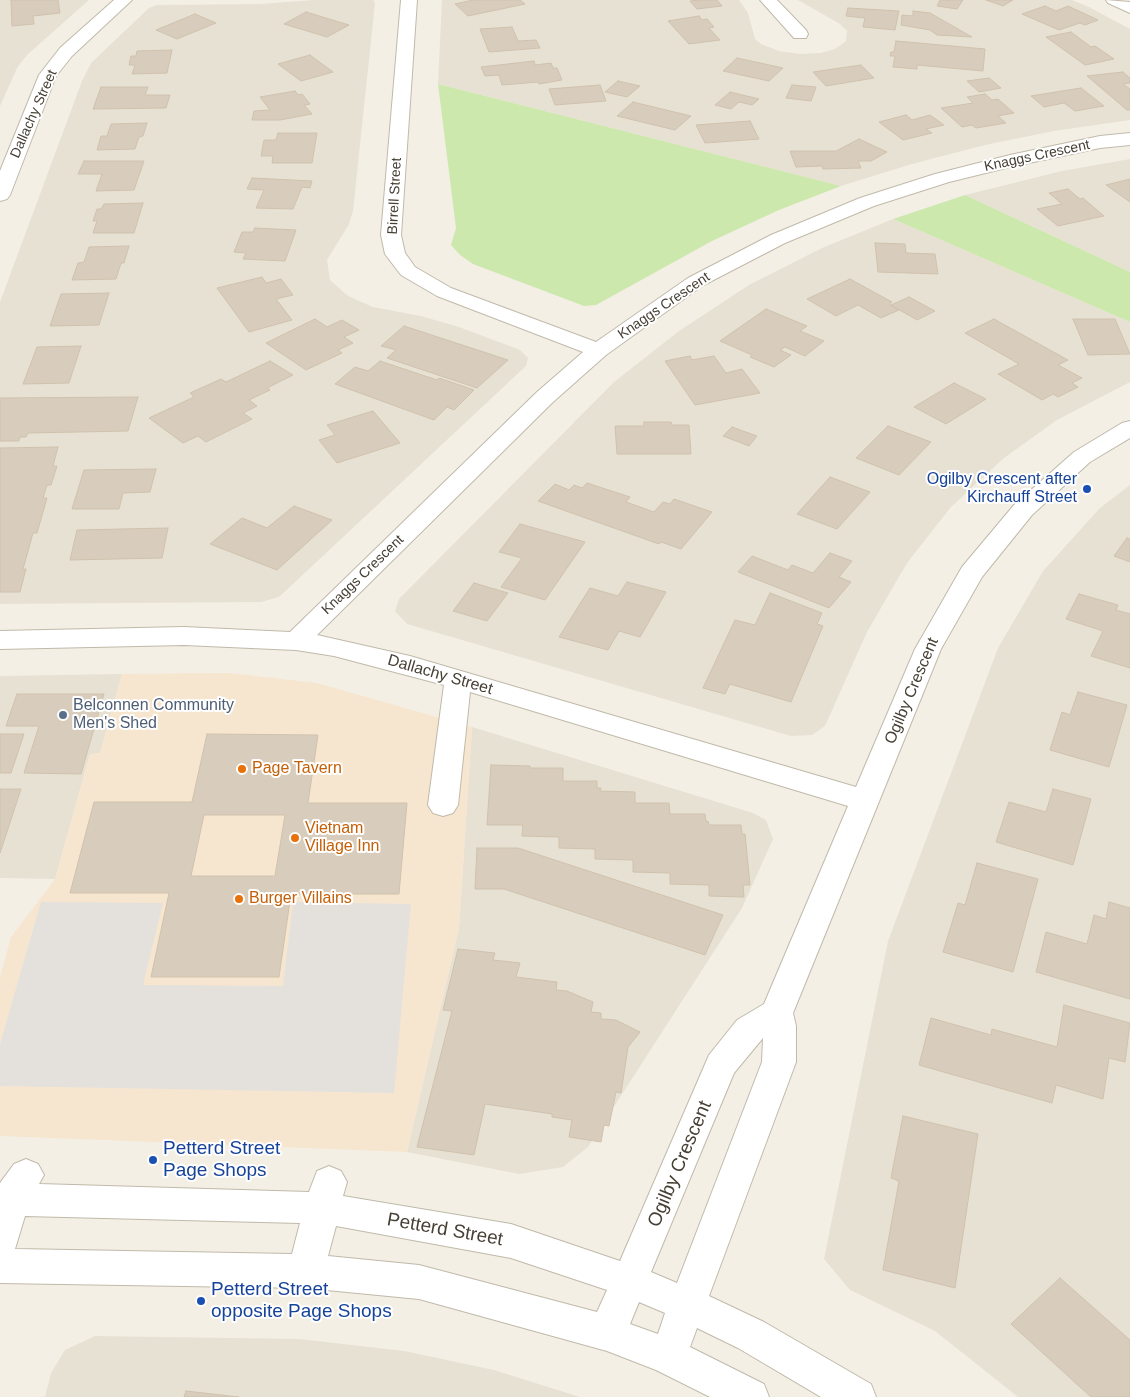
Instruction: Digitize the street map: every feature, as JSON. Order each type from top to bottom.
[{"type":"street","name":"Dallachy Street","points":[[0,195],[48,75],[66,52],[124,0]]},
{"type":"street","name":"Birrell Street","points":[[409,0],[391,235],[395,254],[408,272],[444,292],[598,350]]},
{"type":"street","points":[[768,0],[800,34]]},
{"type":"street","points":[[1114,0],[1130,8]]},
{"type":"street","name":"Knaggs Crescent","points":[[296,641],[545,398],[598,350],[695,282],[778,240],[867,202],[942,178],[1010,161],[1100,142],[1130,139]]},
{"type":"street","name":"Ogilby Crescent","points":[[607,1333],[721,1065],[749,1030],[776,1013],[928,649],[971,573],[1023,510],[1082,457],[1130,428]]},
{"type":"street","name":"Dallachy Street","points":[[0,640],[184,636],[296,641],[334,647],[391,660],[458,679],[866,801]]},
{"type":"street","points":[[443,805],[458,679]]},
{"type":"street","points":[[668,1356],[778,1062],[780,1026],[776,1013]]},
{"type":"street","points":[[0,1243],[12,1191]]},
{"type":"street","name":"Petterd Street","points":[[12,1191],[326,1195],[511,1242],[629,1281],[688,1305],[750,1335],[856,1397]]},
{"type":"street","points":[[306,1271],[326,1195]]},
{"type":"street","points":[[0,1266],[306,1271],[419,1282],[607,1333],[668,1356],[750,1397]]},
{"type":"shaded area","points":[[0,0],[89,0],[27,55],[17,68],[0,106]]},
{"type":"shaded area","points":[[314,0],[373,0],[375,3],[353,211],[349,224],[327,260],[330,280],[348,296],[373,307],[421,316],[459,327],[520,350],[528,358],[526,366],[279,597],[261,602],[0,604],[0,302],[82,81],[91,63],[149,8],[157,5],[260,4]]},
{"type":"shaded area","points":[[442,0],[739,0],[748,13],[755,39],[761,44],[779,51],[800,54],[820,53],[835,49],[846,41],[847,31],[840,24],[798,0],[1072,0],[1130,29],[1130,120],[1054,131],[985,145],[912,164],[841,186],[438,84]]},
{"type":"shaded area","points":[[1130,159],[1130,272],[965,195],[1062,171]]},
{"type":"shaded area","points":[[893,219],[1130,322],[1130,382],[1057,420],[1004,458],[951,507],[907,563],[867,632],[825,726],[812,735],[791,736],[407,624],[395,611],[399,599],[614,382],[679,331],[749,285],[822,248]]},
{"type":"shaded area","points":[[1130,485],[1130,1397],[1018,1397],[935,1331],[850,1290],[824,1259],[888,941],[998,648],[1043,571],[1100,508]]},
{"type":"shaded area","points":[[229,673],[317,683],[472,727],[459,928],[407,1152],[0,1136],[0,977],[11,937],[55,879],[90,754],[100,753],[122,674]]},
{"type":"shaded area","points":[[122,674],[100,753],[90,754],[55,879],[0,878],[0,676]]},
{"type":"shaded area","points":[[472,727],[753,813],[766,820],[773,839],[742,908],[588,1147],[563,1167],[519,1174],[407,1152],[459,928]]},
{"type":"shaded area","points":[[41,902],[163,903],[143,985],[283,986],[293,902],[411,904],[394,1093],[0,1086],[0,1044]]},
{"type":"shaded area","points":[[95,1336],[300,1339],[404,1351],[494,1370],[580,1397],[45,1397],[51,1373],[65,1350]]},
{"type":"green space","points":[[438,84],[841,186],[779,210],[712,241],[596,305],[584,306],[473,264],[460,255],[451,245],[456,228]]},
{"type":"green space","points":[[965,195],[1130,272],[1130,322],[893,219]]},
{"type":"building","points":[[11,0],[58,0],[60,13],[33,16],[34,24],[12,26]]},
{"type":"building","points":[[473,0],[520,0],[525,4],[468,16],[455,4]]},
{"type":"building","points":[[717,0],[722,6],[697,9],[690,1]]},
{"type":"building","points":[[940,0],[963,0],[957,9],[937,6]]},
{"type":"building","points":[[986,0],[1013,0],[1003,6]]},
{"type":"building","points":[[1045,6],[1056,11],[1068,6],[1098,20],[1085,25],[1080,23],[1059,30],[1022,14]]},
{"type":"building","points":[[848,8],[899,11],[895,30],[863,27],[865,18],[846,16]]},
{"type":"building","points":[[913,11],[930,13],[972,37],[937,35],[930,30],[901,25],[902,15],[913,16]]},
{"type":"building","points":[[306,12],[349,25],[327,37],[284,24]]},
{"type":"building","points":[[195,14],[216,23],[177,39],[156,30]]},
{"type":"building","points":[[699,16],[702,20],[707,19],[714,27],[709,28],[720,40],[689,44],[668,21]]},
{"type":"building","points":[[512,27],[518,41],[536,40],[540,48],[489,52],[480,29]]},
{"type":"building","points":[[1071,32],[1091,47],[1095,46],[1114,59],[1085,65],[1046,37]]},
{"type":"building","points":[[896,41],[985,49],[983,71],[917,65],[917,69],[893,67],[895,56],[890,56],[891,52],[894,52]]},
{"type":"building","points":[[172,50],[167,73],[132,74],[135,65],[129,65],[131,56],[136,56],[137,51]]},
{"type":"building","points":[[310,55],[333,72],[301,81],[278,64]]},
{"type":"building","points":[[737,58],[783,68],[769,81],[723,71]]},
{"type":"building","points":[[534,61],[535,65],[551,63],[553,68],[557,68],[562,80],[539,84],[538,82],[502,85],[499,75],[485,76],[481,67]]},
{"type":"building","points":[[861,65],[874,78],[826,86],[813,72]]},
{"type":"building","points":[[1123,72],[1130,78],[1130,83],[1123,84],[1130,89],[1130,110],[1127,110],[1087,76]]},
{"type":"building","points":[[989,78],[1001,88],[979,92],[967,81]]},
{"type":"building","points":[[618,81],[640,86],[627,97],[605,92]]},
{"type":"building","points":[[600,85],[606,101],[555,105],[549,89]]},
{"type":"building","points":[[792,85],[816,87],[811,101],[786,98]]},
{"type":"building","points":[[101,87],[148,87],[145,95],[170,95],[166,108],[93,109]]},
{"type":"building","points":[[1081,88],[1104,106],[1075,111],[1064,103],[1044,107],[1031,96]]},
{"type":"building","points":[[295,91],[298,95],[302,94],[310,104],[304,105],[312,114],[280,120],[252,120],[254,111],[270,110],[260,97]]},
{"type":"building","points":[[730,92],[759,99],[752,105],[739,102],[731,109],[715,105]]},
{"type":"building","points":[[985,94],[992,100],[998,99],[1014,113],[998,116],[1006,123],[976,128],[972,125],[962,127],[941,108],[973,103],[967,97]]},
{"type":"building","points":[[633,102],[691,116],[675,130],[617,116]]},
{"type":"building","points":[[906,115],[912,120],[930,115],[944,125],[926,129],[932,133],[903,140],[879,122]]},
{"type":"building","points":[[750,121],[759,139],[705,143],[696,125]]},
{"type":"building","points":[[147,123],[143,136],[139,137],[135,149],[97,150],[101,136],[107,136],[111,124]]},
{"type":"building","points":[[278,133],[317,133],[312,163],[272,163],[273,156],[261,156],[264,140],[276,140]]},
{"type":"building","points":[[859,139],[887,152],[871,161],[858,161],[861,168],[823,169],[822,166],[796,167],[790,151],[836,151]]},
{"type":"building","points":[[84,161],[144,161],[134,190],[96,191],[102,174],[78,174]]},
{"type":"building","points":[[252,178],[312,181],[310,188],[302,187],[293,209],[256,208],[264,190],[247,189]]},
{"type":"building","points":[[1130,179],[1130,202],[1106,185]]},
{"type":"building","points":[[1068,189],[1080,199],[1083,198],[1104,216],[1058,226],[1037,209],[1062,204],[1049,193]]},
{"type":"building","points":[[143,203],[134,233],[93,233],[97,221],[93,221],[97,209],[101,209],[104,204]]},
{"type":"building","points":[[255,228],[296,230],[285,261],[243,259],[246,253],[234,252],[242,232],[253,232]]},
{"type":"building","points":[[875,243],[905,244],[906,253],[935,254],[938,274],[878,272]]},
{"type":"building","points":[[129,246],[124,263],[121,263],[116,279],[72,280],[78,263],[84,262],[89,247]]},
{"type":"building","points":[[262,277],[266,283],[281,279],[293,295],[276,299],[292,320],[249,332],[217,288]]},
{"type":"building","points":[[850,279],[892,302],[889,304],[899,310],[881,318],[858,305],[836,316],[807,299]]},
{"type":"building","points":[[109,293],[99,325],[50,326],[61,294]]},
{"type":"building","points":[[909,297],[935,311],[917,320],[891,305]]},
{"type":"building","points":[[766,309],[807,326],[800,331],[824,341],[805,356],[785,347],[780,350],[791,355],[774,367],[720,341]]},
{"type":"building","points":[[315,319],[327,327],[342,320],[359,330],[344,337],[353,343],[338,350],[342,353],[306,370],[266,343]]},
{"type":"building","points":[[994,319],[1068,360],[1058,365],[1082,378],[1072,383],[1078,387],[1058,397],[1053,394],[1042,400],[998,374],[1019,364],[965,333]]},
{"type":"building","points":[[1073,319],[1115,319],[1130,354],[1088,355]]},
{"type":"building","points":[[404,326],[508,360],[477,388],[387,358],[396,350],[381,346]]},
{"type":"building","points":[[81,346],[69,383],[23,384],[37,347]]},
{"type":"building","points":[[690,356],[692,360],[714,356],[726,373],[742,369],[760,393],[695,405],[665,361]]},
{"type":"building","points":[[270,361],[293,375],[267,388],[270,390],[249,400],[257,406],[243,413],[252,419],[206,442],[198,436],[183,443],[149,418],[194,397],[190,393],[221,379],[226,382]]},
{"type":"building","points":[[380,361],[474,390],[454,410],[447,407],[434,420],[335,384],[355,367],[368,371]]},
{"type":"building","points":[[954,383],[986,399],[946,424],[914,407]]},
{"type":"building","points":[[138,397],[128,431],[28,433],[26,437],[20,437],[19,441],[0,441],[0,398]]},
{"type":"building","points":[[373,411],[400,443],[337,463],[319,440],[335,435],[327,425]]},
{"type":"building","points":[[644,422],[671,422],[672,425],[689,425],[691,454],[617,454],[615,426],[644,426]]},
{"type":"building","points":[[888,426],[931,442],[899,475],[856,458]]},
{"type":"building","points":[[732,427],[757,436],[749,446],[723,436]]},
{"type":"building","points":[[58,447],[53,466],[57,466],[51,485],[47,485],[43,498],[47,498],[37,533],[33,533],[23,569],[26,569],[20,592],[0,592],[0,448]]},
{"type":"building","points":[[156,469],[150,492],[123,493],[119,509],[72,509],[84,470]]},
{"type":"building","points":[[830,477],[870,492],[837,529],[797,514]]},
{"type":"building","points":[[587,483],[630,497],[626,502],[654,512],[663,502],[670,504],[674,499],[712,512],[681,549],[661,542],[659,544],[538,501],[555,484],[569,490],[574,485],[582,488]]},
{"type":"building","points":[[294,506],[332,520],[277,570],[210,544],[242,518],[267,528]]},
{"type":"building","points":[[520,524],[585,542],[545,600],[501,587],[522,558],[499,552]]},
{"type":"building","points":[[168,528],[162,558],[70,560],[77,530]]},
{"type":"building","points":[[1127,538],[1130,539],[1130,562],[1114,556]]},
{"type":"building","points":[[830,553],[852,561],[839,577],[851,582],[829,608],[738,572],[752,556],[788,570],[792,565],[813,573]]},
{"type":"building","points":[[627,582],[666,592],[640,637],[619,631],[608,650],[559,637],[590,588],[618,596]]},
{"type":"building","points":[[474,583],[508,593],[487,621],[453,611]]},
{"type":"building","points":[[770,593],[822,613],[817,624],[823,626],[791,702],[730,684],[725,694],[703,688],[735,620],[755,625]]},
{"type":"building","points":[[1079,594],[1118,605],[1116,610],[1130,614],[1130,668],[1091,656],[1103,631],[1066,619]]},
{"type":"building","points":[[1078,692],[1127,705],[1109,767],[1050,750],[1062,712],[1070,715]]},
{"type":"building","points":[[17,694],[104,694],[81,774],[24,773],[39,726],[6,726]]},
{"type":"building","points":[[0,734],[24,734],[11,773],[0,773]]},
{"type":"building","points":[[207,734],[318,735],[308,803],[407,803],[399,894],[291,894],[279,977],[151,977],[169,893],[70,893],[94,802],[192,802]],"holes":[[[204,815],[285,815],[275,876],[191,876]]]},
{"type":"building","points":[[491,765],[563,768],[563,781],[597,781],[597,788],[601,788],[600,791],[635,792],[635,803],[669,803],[670,814],[705,814],[706,822],[708,821],[709,825],[741,825],[742,834],[745,834],[750,885],[743,885],[744,897],[709,896],[709,885],[670,884],[670,873],[633,872],[633,860],[595,859],[595,849],[559,848],[559,837],[522,836],[523,825],[487,825]]},
{"type":"building","points":[[0,789],[21,789],[0,853]]},
{"type":"building","points":[[1053,789],[1091,799],[1073,865],[996,842],[1009,802],[1046,812]]},
{"type":"building","points":[[477,848],[518,848],[723,915],[705,955],[504,889],[475,889]]},
{"type":"building","points":[[977,863],[1038,879],[1013,972],[943,952],[958,903],[965,905]]},
{"type":"building","points":[[1109,902],[1130,908],[1130,999],[1036,972],[1046,932],[1087,944],[1094,915],[1106,919]]},
{"type":"building","points":[[458,949],[495,953],[493,960],[520,963],[516,977],[557,982],[556,990],[567,991],[593,1002],[591,1012],[601,1013],[601,1019],[616,1020],[640,1032],[628,1047],[621,1093],[616,1092],[609,1126],[604,1125],[601,1142],[569,1137],[572,1120],[552,1117],[552,1114],[485,1104],[474,1155],[417,1147],[452,1011],[443,1010]]},
{"type":"building","points":[[1064,1005],[1130,1023],[1125,1062],[1109,1058],[1103,1099],[1056,1085],[1052,1103],[919,1065],[931,1018],[991,1035],[992,1029],[1057,1047]]},
{"type":"building","points":[[903,1116],[978,1134],[955,1288],[883,1270],[899,1181],[891,1178]]},
{"type":"building","points":[[1060,1278],[1130,1340],[1130,1397],[1091,1397],[1011,1324]]},
{"type":"building","points":[[186,1391],[239,1397],[184,1397]]},
{"type":"place","name":"Ogilby Crescent after Kirchauff Street","points":[[1087,489]]},
{"type":"place","name":"Belconnen Community Men's Shed","points":[[63,715]]},
{"type":"place","name":"Page Tavern","points":[[242,769]]},
{"type":"place","name":"Vietnam Village Inn","points":[[295,838]]},
{"type":"place","name":"Burger Villains","points":[[239,899]]},
{"type":"place","name":"Petterd Street Page Shops","points":[[153,1160]]},
{"type":"place","name":"Petterd Street opposite Page Shops","points":[[201,1301]]}]
